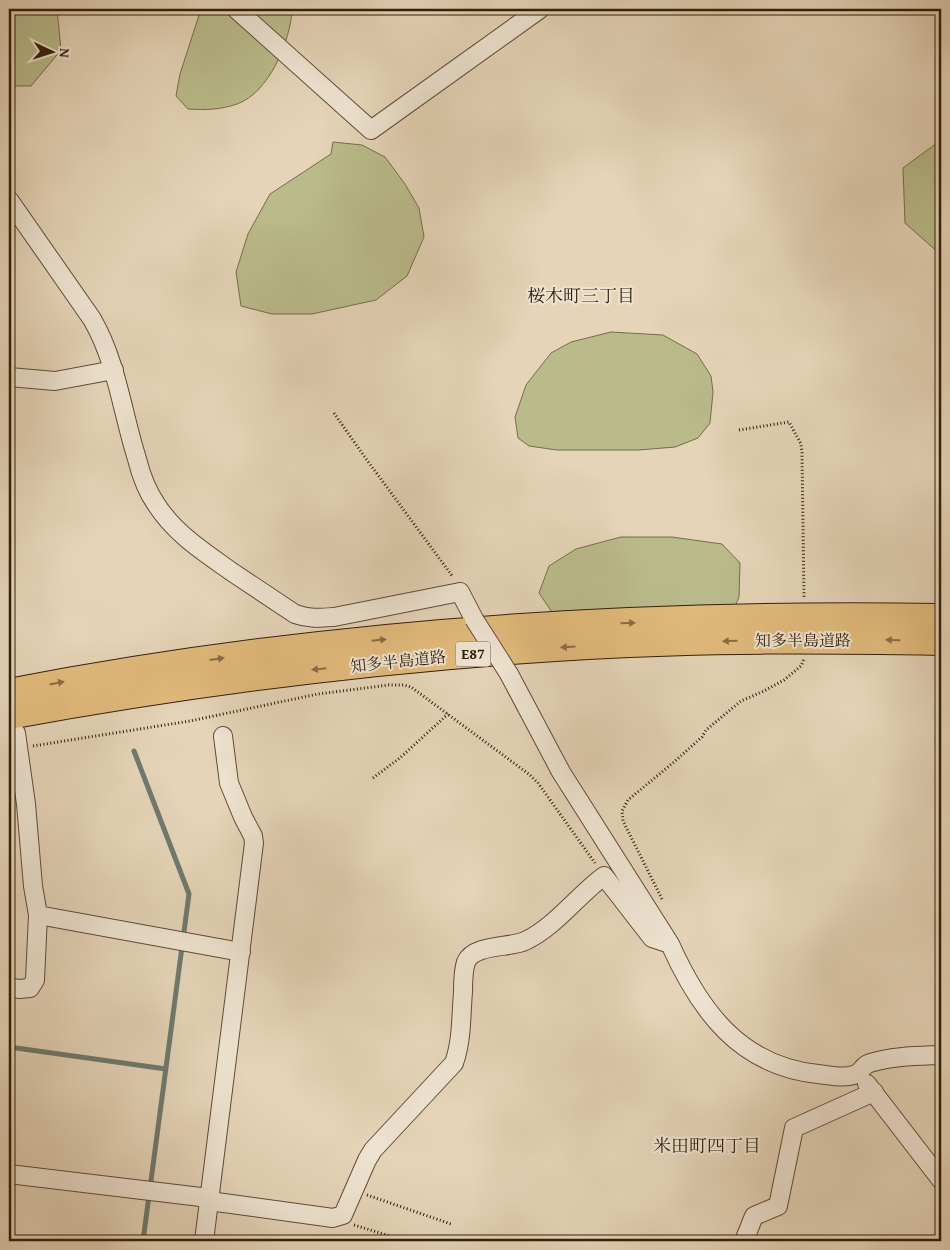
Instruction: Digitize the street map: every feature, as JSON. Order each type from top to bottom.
[{"type":"highway","name":"知多半島道路","points":[[9,693],[93,676],[252,654],[430,635],[589,625],[752,618],[852,616],[941,618]]},
{"type":"highway","name":"知多半島道路","points":[[14,733],[96,699],[254,676],[431,657],[589,645],[754,640],[941,641]]},
{"type":"street","points":[[236,9],[371,130],[540,9]]},
{"type":"street","points":[[9,200],[92,319],[103,338],[114,370],[137,460],[147,488],[157,505],[177,530],[198,548],[295,614],[306,618],[334,617],[460,592],[474,619],[509,674],[561,772],[670,944],[682,970],[709,1013],[736,1041],[756,1056],[798,1072],[846,1077],[859,1074],[867,1064],[891,1058],[941,1055]]},
{"type":"street","points":[[9,377],[55,381],[114,370]]},
{"type":"street","points":[[9,987],[19,989],[30,988],[35,980],[38,915],[33,886],[26,804],[14,733]]},
{"type":"street","points":[[204,1241],[254,843],[253,836],[243,817],[230,783],[223,736]]},
{"type":"street","points":[[9,1174],[333,1218],[343,1215],[373,1150],[454,1063],[460,1029],[464,971],[469,957],[479,950],[526,941],[549,925],[590,886],[604,876],[652,938],[670,944]]},
{"type":"street","points":[[38,915],[241,952]]},
{"type":"street","points":[[859,1074],[941,1180]]},
{"type":"street","points":[[744,1241],[754,1216],[778,1206],[794,1128],[874,1092]]},
{"type":"path","points":[[334,413],[455,580],[460,592]]},
{"type":"path","points":[[739,430],[790,422],[801,444],[804,604]]},
{"type":"path","points":[[666,905],[623,821],[622,811],[628,800],[674,762],[740,700],[764,691],[784,680],[804,662],[805,652]]},
{"type":"path","points":[[941,683],[938,689],[936,744],[941,750]]},
{"type":"path","points":[[14,733],[190,721],[318,694],[389,684],[404,685],[411,687],[448,714],[519,766],[538,783],[604,876]]},
{"type":"path","points":[[374,778],[448,714]]},
{"type":"path","points":[[354,1191],[451,1224]]},
{"type":"path","points":[[343,1215],[353,1225],[395,1240],[406,1241]]},
{"type":"green space","points":[[9,9],[57,9],[61,50],[31,86],[9,86]]},
{"type":"green space","points":[[201,9],[292,9],[291,22],[283,50],[276,64],[259,89],[249,98],[237,104],[212,109],[188,109],[176,96],[180,74]]},
{"type":"green space","points":[[941,140],[941,255],[905,223],[903,168]]},
{"type":"green space","points":[[333,142],[362,145],[385,157],[405,184],[419,208],[424,237],[407,276],[376,300],[312,314],[272,314],[241,306],[236,272],[248,234],[270,194],[331,154]]},
{"type":"green space","points":[[611,332],[663,335],[697,354],[711,376],[713,392],[710,423],[698,438],[675,447],[639,450],[557,450],[529,446],[518,438],[515,417],[526,385],[551,353],[571,342]]},
{"type":"green space","points":[[621,537],[672,537],[722,544],[740,563],[739,597],[719,648],[558,621],[539,593],[549,566],[576,549]]},
{"type":"waterway","points":[[134,751],[189,894],[143,1241]]},
{"type":"waterway","points":[[9,1047],[166,1069]]},
{"type":"district","name":"桜木町三丁目","points":[[581,296]]},
{"type":"district","name":"米田町四丁目","points":[[707,1146]]}]
